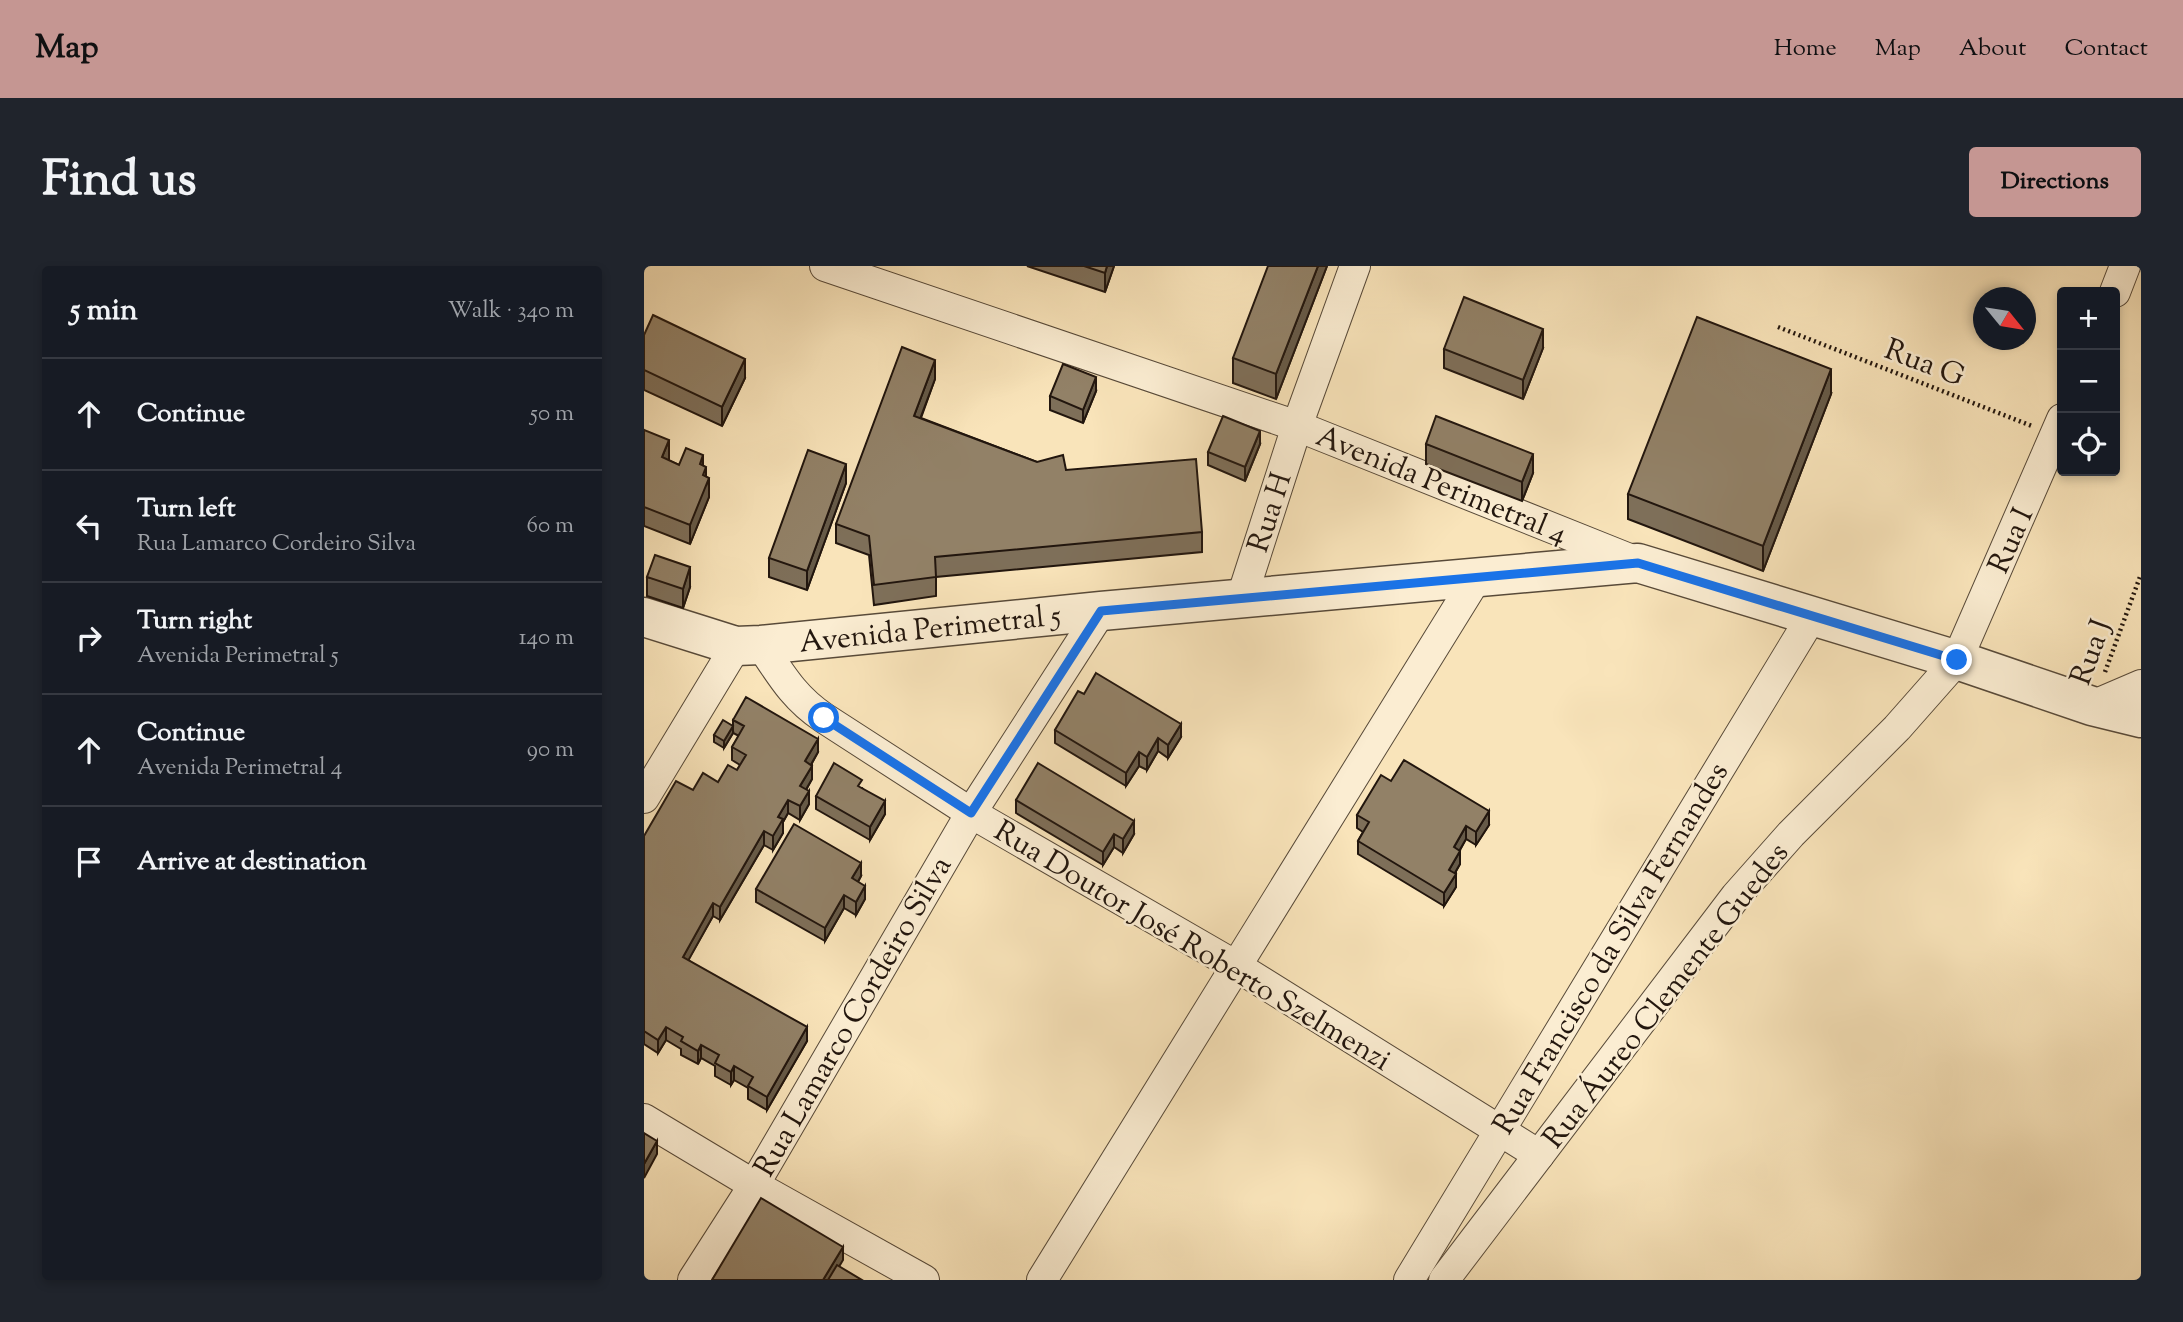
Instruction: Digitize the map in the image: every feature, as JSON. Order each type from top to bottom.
[{"type":"street","name":"Avenida Perimetral 4","points":[[825,266],[1297,426],[1638,563],[1957,660],[2092,706],[2141,718]]},
{"type":"street","name":"Rua H","points":[[1241,600],[1297,426],[1355,266]]},
{"type":"street","points":[[2117,287],[2125,266]]},
{"type":"street","name":"Rua I","points":[[1957,660],[2057,432]]},
{"type":"street","name":"Avenida Perimetral 5","points":[[644,617],[749,645],[1638,563]]},
{"type":"street","points":[[1042,1280],[1477,577]]},
{"type":"street","name":"Rua Lamarco Cordeiro Silva","points":[[693,1280],[754,1185],[971,813],[1101,611]]},
{"type":"street","name":"Rua Francisco da Silva Fernandes","points":[[1409,1280],[1812,616]]},
{"type":"street","points":[[644,798],[749,645]]},
{"type":"street","name":"Rua Doutor José Roberto Szelmenzi","points":[[749,645],[803,704],[971,813],[1237,965],[1539,1155]]},
{"type":"street","name":"Rua Áureo Clemente Guedes","points":[[1444,1280],[1736,896],[1791,834],[1897,727],[1957,660]]},
{"type":"street","points":[[2092,706],[2141,685]]},
{"type":"street","points":[[644,1119],[754,1185],[924,1280]]},
{"type":"path","name":"Rua G","points":[[1778,327],[2057,426]]},
{"type":"path","name":"Rua J","points":[[2092,706],[2141,574]]},
{"type":"building","points":[[1084,266],[1107,266],[1105,273]]},
{"type":"building","points":[[1268,266],[1318,266],[1276,374],[1233,358]]},
{"type":"building","points":[[1464,297],[1543,329],[1523,380],[1444,349]]},
{"type":"building","points":[[653,315],[745,359],[722,407],[644,370],[644,335]]},
{"type":"building","points":[[1697,317],[1831,369],[1763,546],[1628,494]]},
{"type":"building","points":[[902,347],[935,360],[914,416],[1037,462],[1063,455],[1066,470],[1196,459],[1202,532],[935,557],[936,577],[874,585],[869,536],[836,524]]},
{"type":"building","points":[[1063,364],[1096,377],[1083,410],[1050,396]]},
{"type":"building","points":[[1223,416],[1260,431],[1245,467],[1208,452]]},
{"type":"building","points":[[1436,416],[1533,454],[1522,482],[1426,444]]},
{"type":"building","points":[[644,430],[669,440],[662,457],[679,465],[686,448],[703,455],[700,464],[706,467],[703,475],[709,478],[690,525],[644,507]]},
{"type":"building","points":[[808,450],[846,464],[807,571],[769,558]]},
{"type":"building","points":[[655,555],[690,567],[683,589],[647,577]]},
{"type":"building","points":[[1096,673],[1181,724],[1168,745],[1158,738],[1147,757],[1139,752],[1126,773],[1055,730],[1078,691],[1084,694]]},
{"type":"building","points":[[746,697],[818,739],[805,761],[812,766],[800,786],[809,791],[800,806],[788,800],[778,817],[783,819],[773,836],[764,831],[720,907],[713,903],[683,957],[807,1027],[767,1097],[748,1086],[753,1077],[734,1066],[731,1072],[715,1063],[719,1055],[701,1045],[698,1051],[681,1041],[683,1037],[666,1027],[658,1040],[644,1031],[644,836],[676,781],[693,790],[703,773],[718,782],[728,765],[737,770],[746,755],[732,747],[744,726],[733,720]]},
{"type":"building","points":[[723,720],[733,726],[724,741],[714,735]]},
{"type":"building","points":[[1404,760],[1489,811],[1476,832],[1466,826],[1454,847],[1460,851],[1449,870],[1456,874],[1444,893],[1358,841],[1369,822],[1357,815],[1381,775],[1391,781]]},
{"type":"building","points":[[834,763],[862,780],[858,786],[885,801],[870,827],[816,796]]},
{"type":"building","points":[[1038,763],[1134,821],[1123,839],[1114,834],[1103,852],[1016,800]]},
{"type":"building","points":[[794,824],[861,863],[852,878],[865,886],[856,902],[844,895],[825,928],[756,889]]},
{"type":"building","points":[[644,1133],[657,1141],[644,1164]]},
{"type":"building","points":[[761,1198],[843,1247],[823,1280],[712,1280]]},
{"type":"building","points":[[837,1265],[862,1280],[828,1280]]},
{"type":"route","points":[[824,718],[971,813],[1101,611],[1638,563],[1957,660]]}]
